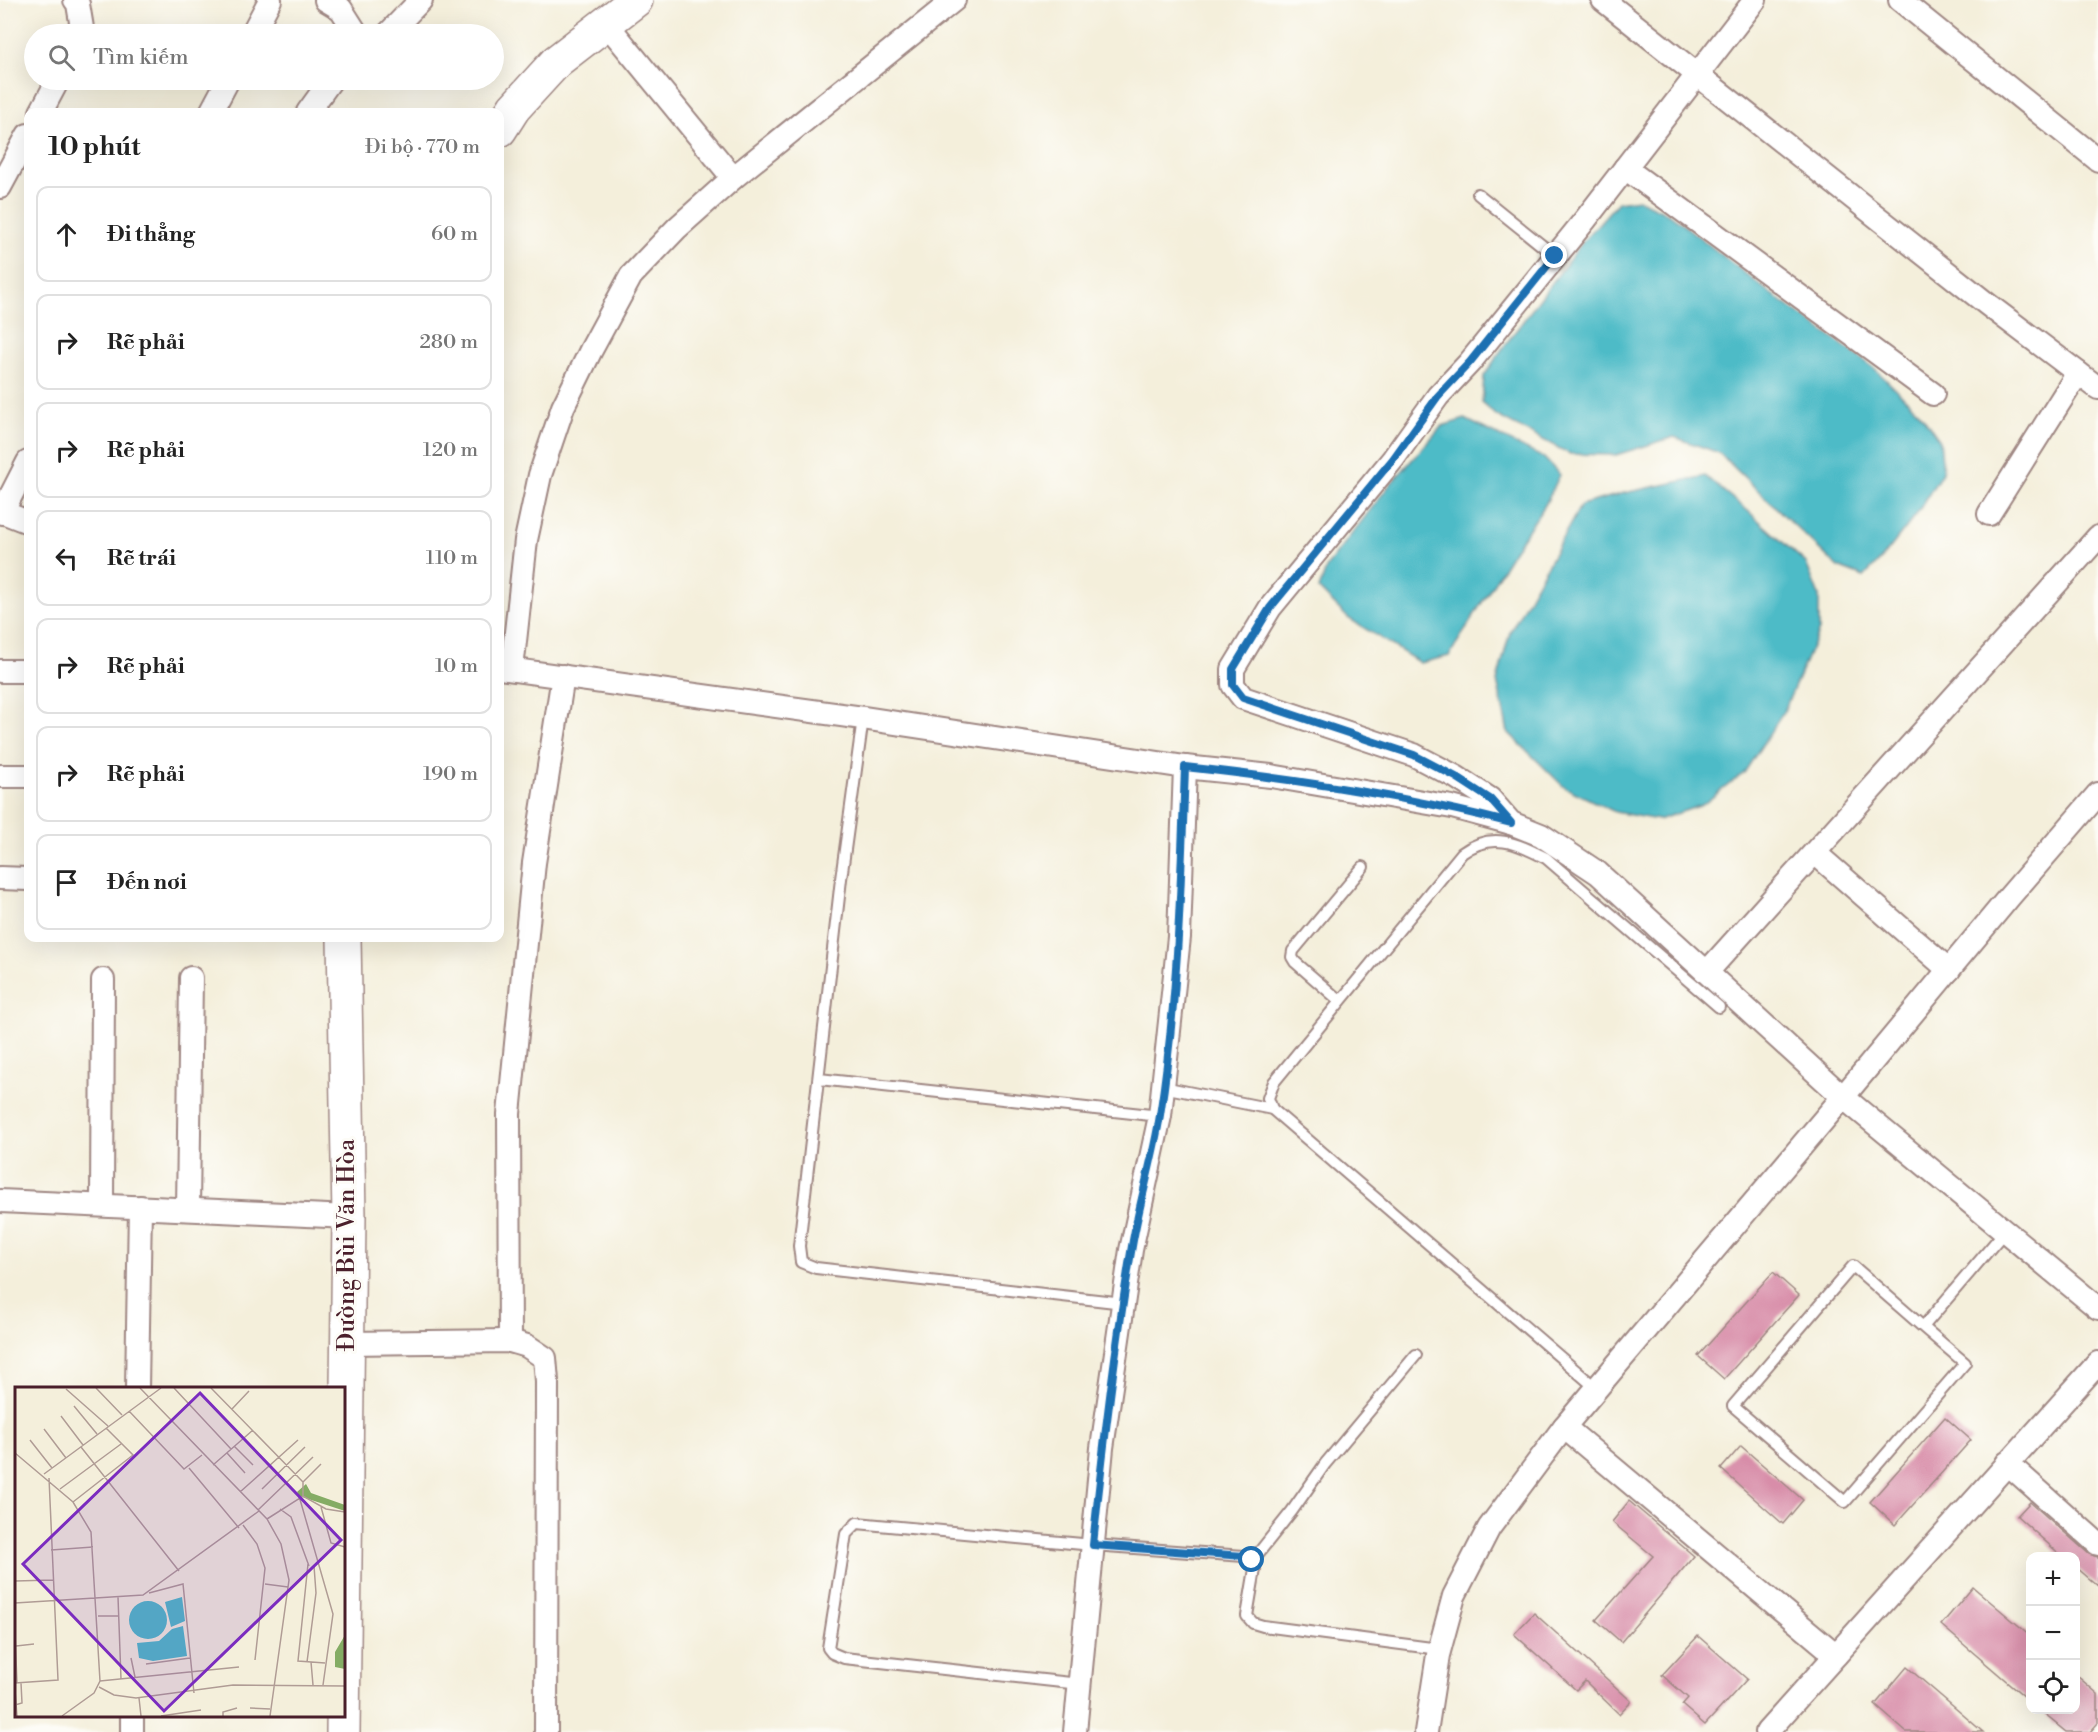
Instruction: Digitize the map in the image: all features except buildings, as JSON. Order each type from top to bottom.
[{"type":"main road","points":[[504,124],[514,108],[557,61],[636,0]]},
{"type":"main road","name":"Đường Bùi Văn Hòa","points":[[344,942],[349,1217],[345,1576]]},
{"type":"main road","name":"Đường Bùi Văn Hòa","points":[[343,1717],[343,1732]]},
{"type":"street","points":[[75,0],[78,4],[81,24]]},
{"type":"street","points":[[257,24],[270,0]]},
{"type":"street","points":[[326,0],[341,9],[350,24]]},
{"type":"street","points":[[398,24],[421,0]]},
{"type":"street","points":[[954,0],[733,178],[677,228],[632,276],[591,350],[563,408],[540,475],[526,540],[506,669],[863,718],[1185,767],[1270,776],[1441,806],[1511,823],[1540,835],[1598,873],[1843,1097],[2098,1308]]},
{"type":"street","points":[[1603,0],[1987,304],[2098,388]]},
{"type":"street","points":[[1511,823],[1490,799],[1456,777],[1414,755],[1243,698],[1233,685],[1233,669],[1270,608],[1393,459],[1438,396],[1470,362],[1555,256],[1755,0]]},
{"type":"street","points":[[1900,0],[2098,160]]},
{"type":"street","points":[[606,23],[733,178]]},
{"type":"street","points":[[42,108],[52,90]]},
{"type":"street","points":[[213,108],[223,90]]},
{"type":"street","points":[[311,108],[324,90]]},
{"type":"street","points":[[0,187],[24,142]]},
{"type":"street","points":[[1625,168],[1933,394]]},
{"type":"street","points":[[1989,514],[2078,373]]},
{"type":"street","points":[[24,469],[1,512],[24,521]]},
{"type":"street","points":[[1707,972],[2098,537]]},
{"type":"street","points":[[0,671],[24,671]]},
{"type":"street","points":[[510,1341],[509,1114],[534,863],[564,676]]},
{"type":"street","points":[[1076,1732],[1102,1448],[1131,1250],[1160,1116],[1179,937],[1185,767]]},
{"type":"street","points":[[0,776],[24,776]]},
{"type":"street","points":[[1426,1732],[1440,1649],[1454,1596],[1490,1528],[1564,1427],[1596,1388],[2098,794]]},
{"type":"street","points":[[1815,853],[1948,970]]},
{"type":"street","points":[[0,878],[24,879]]},
{"type":"street","points":[[188,1209],[191,978]]},
{"type":"street","points":[[102,1206],[104,980]]},
{"type":"street","points":[[0,1201],[349,1217]]},
{"type":"street","points":[[137,1387],[140,1207]]},
{"type":"street","points":[[348,1343],[510,1341],[527,1346],[545,1358],[546,1732]]},
{"type":"street","points":[[1767,1732],[2098,1364]]},
{"type":"street","points":[[1564,1427],[1836,1655]]},
{"type":"street","points":[[2007,1463],[2098,1544]]},
{"type":"lane","points":[[1478,194],[1555,256]]},
{"type":"lane","points":[[863,718],[841,879],[799,1246],[801,1262],[816,1268],[1124,1303]]},
{"type":"lane","points":[[1596,1388],[1272,1109],[1268,1098],[1274,1082],[1462,853],[1474,844],[1483,841],[1499,841],[1526,848],[1546,858],[1719,1007]]},
{"type":"lane","points":[[1340,1001],[1295,962],[1292,957],[1293,951],[1363,867]]},
{"type":"lane","points":[[819,1079],[1160,1116]]},
{"type":"lane","points":[[1163,1087],[1272,1109]]},
{"type":"lane","points":[[1923,1327],[2005,1231]]},
{"type":"lane","points":[[1853,1266],[1923,1327],[1965,1363],[1845,1502],[1733,1406],[1853,1266]]},
{"type":"lane","points":[[1252,1560],[1292,1511],[1325,1464],[1416,1355]]},
{"type":"lane","points":[[1080,1684],[844,1658],[832,1653],[828,1648],[846,1534],[857,1523],[1093,1545],[1244,1556],[1252,1560],[1255,1569],[1247,1616],[1253,1623],[1440,1649]]},
{"type":"water","points":[[1638,199],[1671,215],[1770,293],[1873,367],[1920,413],[1940,441],[1943,471],[1916,515],[1864,577],[1838,567],[1719,453],[1674,437],[1616,455],[1570,454],[1497,416],[1482,403],[1484,376],[1585,239],[1618,202]]},
{"type":"water","points":[[1465,419],[1544,458],[1560,475],[1545,505],[1449,656],[1420,663],[1348,618],[1319,589],[1327,566],[1388,487],[1442,426]]},
{"type":"water","points":[[1705,476],[1806,563],[1819,596],[1819,630],[1784,711],[1744,773],[1702,805],[1658,820],[1615,812],[1564,787],[1508,732],[1497,681],[1510,632],[1581,505],[1624,493]]},
{"type":"route","points":[[1252,1560],[1244,1556],[1093,1545],[1102,1448],[1131,1250],[1160,1116],[1179,937],[1185,767],[1270,776],[1452,807],[1511,823],[1490,799],[1456,777],[1414,755],[1243,698],[1233,685],[1233,669],[1270,608],[1393,459],[1438,396],[1470,362],[1555,256]]}]
